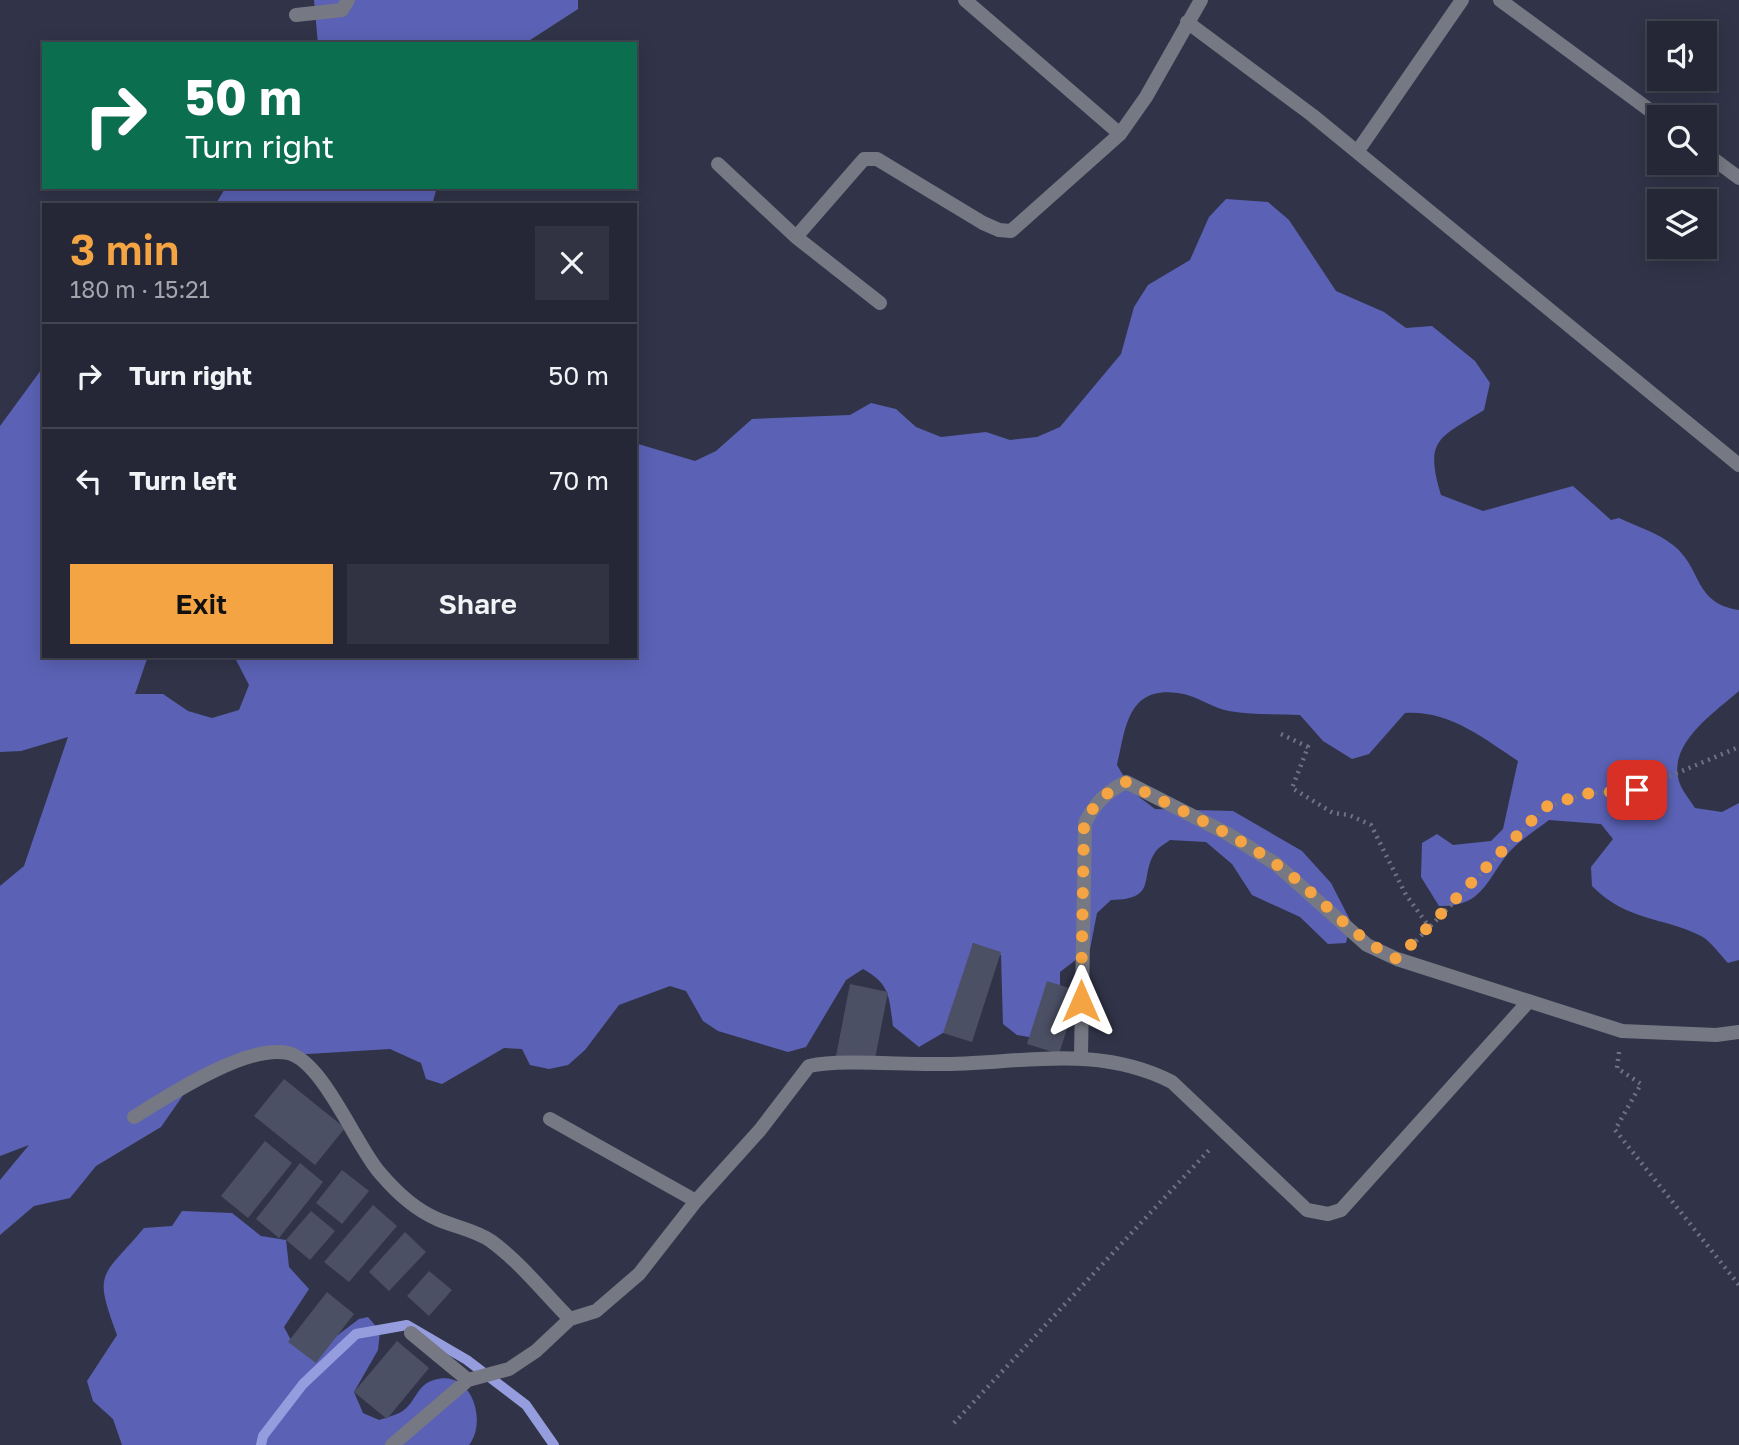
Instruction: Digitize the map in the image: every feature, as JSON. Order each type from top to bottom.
[{"type":"street","points":[[296,16],[342,10],[348,0]]},
{"type":"street","points":[[965,0],[1120,134]]},
{"type":"street","points":[[796,237],[864,159],[877,159],[983,223],[999,230],[1011,231],[1120,134],[1146,97],[1200,0]]},
{"type":"street","points":[[1357,152],[1462,0]]},
{"type":"street","points":[[1500,0],[1647,108]]},
{"type":"street","points":[[1187,23],[1357,152],[1739,465]]},
{"type":"street","points":[[1717,162],[1739,178]]},
{"type":"street","points":[[718,164],[796,237],[880,303]]},
{"type":"street","points":[[1081,1056],[1084,823],[1093,807],[1110,790],[1126,782],[1228,834],[1276,864],[1367,944],[1397,959],[1622,1031],[1716,1035],[1739,1032]]},
{"type":"street","points":[[392,1445],[470,1379],[509,1369],[537,1351],[570,1319],[596,1311],[639,1274],[696,1201],[760,1130],[809,1066],[950,1064],[1081,1056],[1146,1069],[1172,1082],[1307,1210],[1328,1214],[1341,1210],[1529,1001]]},
{"type":"street","points":[[134,1116],[193,1081],[224,1068],[265,1053],[291,1054],[323,1083],[364,1152],[397,1192],[417,1209],[491,1241],[570,1319]]},
{"type":"street","points":[[550,1119],[696,1201]]},
{"type":"street","points":[[411,1333],[470,1379]]},
{"type":"path","points":[[1281,734],[1308,747],[1292,788],[1333,813],[1349,815],[1371,825],[1406,895],[1430,928]]},
{"type":"path","points":[[1397,959],[1545,807],[1583,794],[1637,790],[1739,747]]},
{"type":"path","points":[[1622,1031],[1617,1068],[1641,1084],[1615,1130],[1739,1285]]},
{"type":"path","points":[[954,1423],[1224,1134]]},
{"type":"shaded area","points":[[314,0],[578,0],[578,9],[527,42],[318,42]]},
{"type":"shaded area","points":[[225,189],[436,189],[433,203],[216,203]]},
{"type":"shaded area","points":[[1226,199],[1268,202],[1289,220],[1336,291],[1384,312],[1406,328],[1432,326],[1475,361],[1490,383],[1484,410],[1446,434],[1439,442],[1434,462],[1441,495],[1483,511],[1573,486],[1611,520],[1619,518],[1654,533],[1673,545],[1690,564],[1706,593],[1724,606],[1739,610],[1739,691],[1694,731],[1679,756],[1677,770],[1681,787],[1695,808],[1722,812],[1739,803],[1739,960],[1728,963],[1705,938],[1632,912],[1605,898],[1592,886],[1591,867],[1613,839],[1601,824],[1549,820],[1510,851],[1473,898],[1464,903],[1439,906],[1421,877],[1422,843],[1437,834],[1453,845],[1491,841],[1503,829],[1518,761],[1465,727],[1436,716],[1405,713],[1369,754],[1352,759],[1323,741],[1300,715],[1229,711],[1185,694],[1161,693],[1148,696],[1139,703],[1127,724],[1117,765],[1127,782],[1126,787],[1155,809],[1233,811],[1302,851],[1331,883],[1351,922],[1346,943],[1328,944],[1300,917],[1252,895],[1232,864],[1206,842],[1170,840],[1156,851],[1151,860],[1142,891],[1126,899],[1111,900],[1097,913],[1090,949],[1060,972],[1060,1011],[1035,1038],[1017,1035],[1003,1024],[1001,955],[973,943],[953,1027],[919,1047],[893,1026],[887,992],[879,980],[863,969],[846,980],[806,1047],[788,1052],[718,1031],[703,1021],[686,991],[670,986],[619,1005],[585,1050],[568,1065],[549,1069],[530,1065],[522,1049],[504,1048],[442,1084],[426,1079],[421,1063],[390,1049],[243,1058],[193,1081],[161,1127],[96,1166],[70,1198],[34,1206],[0,1235],[0,1180],[29,1145],[0,1156],[0,886],[24,866],[68,737],[21,751],[0,752],[0,426],[42,369],[42,658],[147,658],[135,694],[163,694],[188,711],[212,718],[239,710],[249,685],[235,658],[637,658],[637,444],[695,461],[716,451],[752,419],[850,415],[871,403],[896,409],[916,427],[941,437],[986,432],[1010,440],[1037,437],[1060,427],[1121,354],[1134,307],[1148,285],[1190,260],[1209,217]]},
{"type":"shaded area","points":[[182,1211],[232,1213],[261,1236],[286,1240],[289,1267],[309,1289],[284,1327],[293,1344],[309,1357],[359,1319],[368,1317],[380,1331],[378,1350],[354,1392],[363,1413],[379,1420],[396,1415],[408,1406],[428,1382],[447,1378],[466,1389],[476,1411],[477,1423],[469,1445],[122,1445],[113,1419],[93,1401],[87,1381],[117,1335],[105,1298],[105,1276],[144,1228],[172,1226]]},
{"type":"building","points":[[973,943],[1001,952],[972,1042],[943,1033]]},
{"type":"building","points":[[1047,981],[1079,991],[1059,1054],[1027,1044]]},
{"type":"building","points":[[850,984],[888,992],[874,1064],[836,1056]]},
{"type":"building","points":[[284,1079],[345,1128],[315,1165],[254,1116]]},
{"type":"building","points":[[265,1141],[292,1163],[248,1218],[221,1196]]},
{"type":"building","points":[[300,1163],[323,1182],[279,1238],[256,1219]]},
{"type":"building","points":[[342,1170],[369,1191],[342,1224],[316,1203]]},
{"type":"building","points":[[373,1205],[397,1226],[349,1282],[324,1262]]},
{"type":"building","points":[[311,1211],[335,1231],[310,1260],[286,1240]]},
{"type":"building","points":[[405,1232],[426,1252],[389,1291],[369,1272]]},
{"type":"building","points":[[429,1271],[452,1290],[429,1316],[407,1296]]},
{"type":"building","points":[[327,1292],[354,1314],[316,1363],[288,1342]]},
{"type":"building","points":[[397,1341],[429,1368],[387,1419],[354,1392]]},
{"type":"waterway","points":[[261,1445],[263,1436],[303,1384],[356,1334],[407,1325],[467,1360],[526,1405],[554,1445]]},
{"type":"route","points":[[1081,1001],[1084,823],[1093,807],[1110,790],[1126,782],[1228,834],[1276,864],[1316,896],[1367,944],[1397,959],[1545,807],[1583,794],[1637,790]]}]
